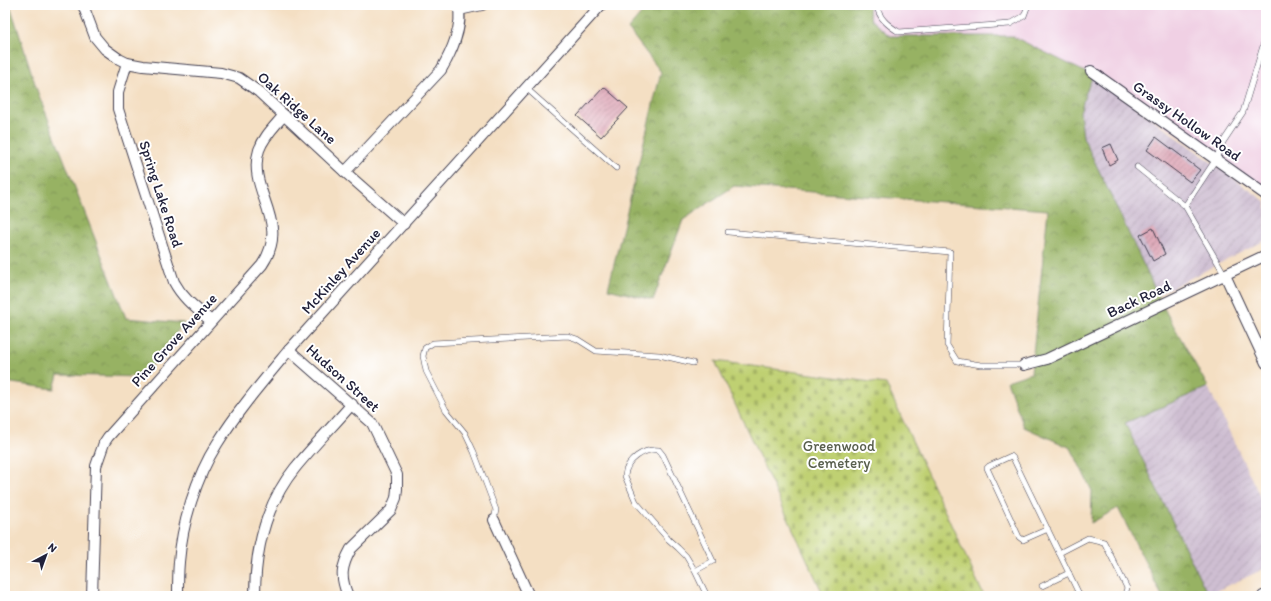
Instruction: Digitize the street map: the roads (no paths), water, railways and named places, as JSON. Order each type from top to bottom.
[{"type":"street","name":"Oak Ridge Lane","points":[[83,5],[92,30],[100,44],[111,54],[127,63],[143,66],[211,71],[239,78],[250,85],[404,224]]},
{"type":"street","points":[[345,172],[441,70],[451,52],[457,34],[458,8],[482,5]]},
{"type":"street","name":"McKinley Avenue","points":[[178,596],[179,562],[186,519],[201,476],[216,445],[246,402],[289,350],[601,5]]},
{"type":"street","name":"Spring Lake Road","points":[[127,63],[117,97],[118,109],[126,136],[174,282],[187,301],[211,321]]},
{"type":"street","name":"Grassy Hollow Road","points":[[1091,71],[1266,195]]},
{"type":"street","name":"Pine Grove Avenue","points":[[92,596],[96,466],[104,443],[108,436],[262,265],[270,251],[273,236],[272,228],[256,164],[263,141],[284,115]]},
{"type":"street","name":"Back Road","points":[[1024,365],[1047,359],[1266,255]]},
{"type":"street","points":[[1225,275],[1266,363]]},
{"type":"street","name":"Hudson Street","points":[[289,350],[372,423],[397,475],[397,489],[391,510],[351,549],[347,556],[342,575],[343,585],[348,596]]},
{"type":"street","points":[[255,596],[255,577],[260,539],[268,515],[278,495],[295,468],[352,404]]},
{"type":"street","points":[[494,520],[529,596]]},
{"type":"lane","points":[[877,5],[877,9],[886,24],[899,32],[1010,24],[1024,16],[1028,5]]},
{"type":"lane","points":[[1184,206],[1216,159],[1223,142],[1244,112],[1266,36]]},
{"type":"lane","points":[[526,88],[616,168]]},
{"type":"lane","points":[[1137,167],[1184,206],[1225,275]]},
{"type":"lane","points":[[728,232],[950,252],[947,345],[957,361],[981,365],[1024,365]]},
{"type":"lane","points":[[494,520],[496,510],[474,452],[465,433],[446,410],[426,371],[423,356],[424,348],[433,343],[568,336],[577,339],[596,351],[659,355],[693,363]]},
{"type":"lane","points":[[695,571],[713,561],[663,455],[659,450],[654,449],[634,457],[625,471],[625,476],[636,502],[668,540],[686,556],[707,596]]},
{"type":"lane","points":[[1048,529],[1023,540],[1019,537],[987,468],[989,466],[1010,456],[1013,458],[1048,529],[1080,596]]},
{"type":"lane","points":[[1059,553],[1088,538],[1104,542],[1127,588],[1125,594],[1121,596]]},
{"type":"lane","points":[[1042,586],[1069,573]]},
{"type":"park label","name":"Greenwood Cemetery","points":[[839,454]]}]
